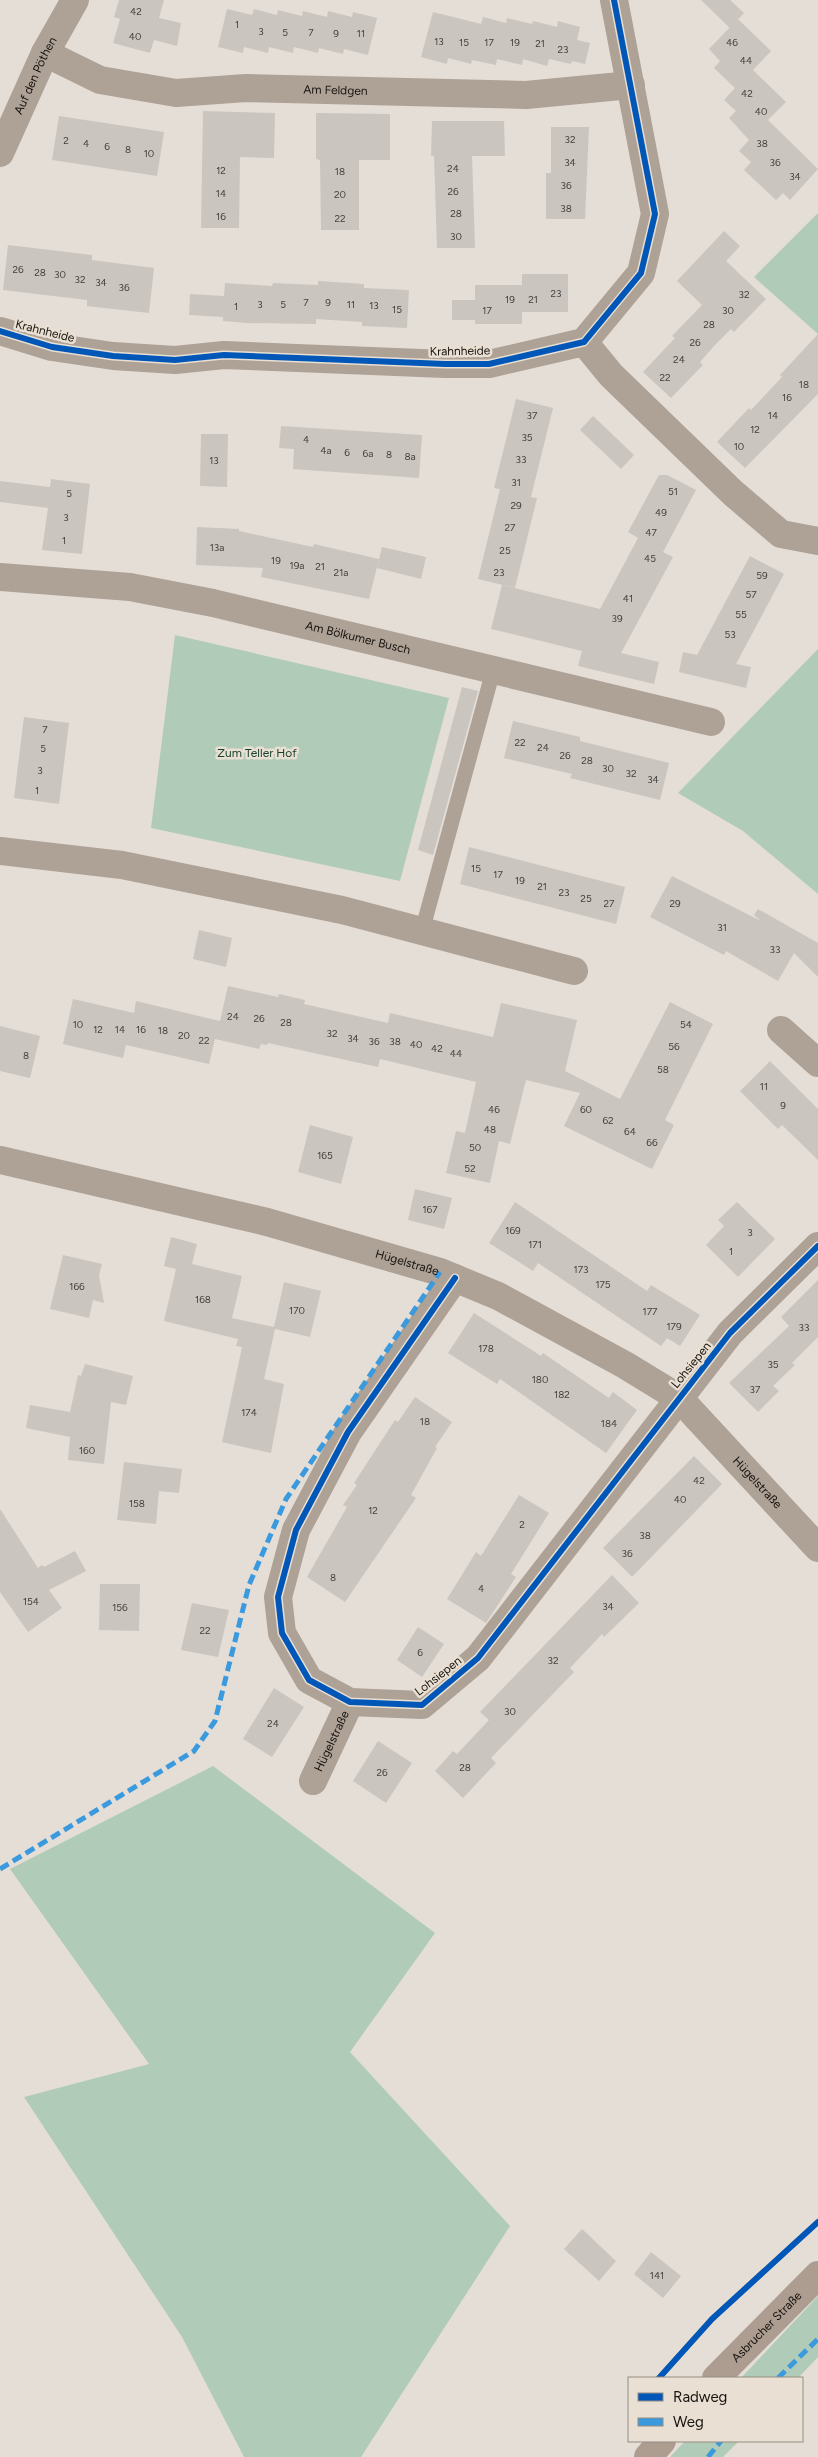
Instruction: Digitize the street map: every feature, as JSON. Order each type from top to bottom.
[{"type":"main road","name":"Asbrucher Straße","points":[[717,2377],[818,2275]]},
{"type":"main road","points":[[648,2457],[661,2442]]},
{"type":"street","name":"Auf den Pöthen","points":[[0,153],[45,54],[75,0]]},
{"type":"street","points":[[614,0],[655,214],[641,273],[584,342],[610,375],[757,514],[781,534],[818,541]]},
{"type":"street","name":"Am Feldgen","points":[[45,54],[100,80],[176,93],[246,88],[526,95],[631,85]]},
{"type":"street","name":"Krahnheide","points":[[0,331],[52,347],[114,356],[175,360],[224,355],[489,364],[584,342]]},
{"type":"street","name":"Am Bölkumer Busch","points":[[0,577],[130,586],[212,603],[711,722]]},
{"type":"street","points":[[0,851],[122,865],[342,910],[574,971]]},
{"type":"street","points":[[780,1030],[818,1063]]},
{"type":"street","name":"Hügelstraße","points":[[0,1160],[267,1222],[455,1278],[498,1296],[625,1365],[679,1398],[818,1548]]},
{"type":"street","name":"Lohsiepen","points":[[455,1278],[348,1432],[296,1530],[278,1597],[282,1633],[309,1680],[350,1702],[422,1705],[478,1658],[730,1333],[818,1246]]},
{"type":"street","name":"Hügelstraße","points":[[314,1781],[350,1702]]},
{"type":"lane","points":[[422,931],[493,670]]},
{"type":"green space","points":[[818,213],[818,334],[754,277]]},
{"type":"green space","name":"Zum Teller Hof","points":[[175,635],[449,698],[400,881],[151,828]]},
{"type":"green space","points":[[818,649],[818,894],[743,831],[678,793]]},
{"type":"green space","points":[[213,1766],[435,1933],[350,2052],[510,2226],[361,2457],[244,2457],[182,2337],[24,2097],[149,2064],[10,1869]]},
{"type":"green space","points":[[818,2296],[818,2357],[799,2377],[742,2377]]},
{"type":"green space","points":[[684,2442],[738,2442],[723,2457],[670,2457]]},
{"type":"building","points":[[119,0],[164,0],[159,18],[181,23],[177,46],[154,40],[150,53],[113,43],[120,19],[114,17]]},
{"type":"building","points":[[701,0],[730,0],[744,13],[730,28]]},
{"type":"building","points":[[227,9],[252,15],[254,9],[277,15],[278,10],[302,16],[303,11],[327,17],[328,11],[352,17],[353,12],[377,18],[368,55],[344,49],[343,54],[319,48],[318,53],[294,47],[293,53],[269,47],[268,53],[244,47],[243,53],[218,47]]},
{"type":"building","points":[[433,12],[481,24],[483,17],[506,23],[507,18],[532,24],[533,21],[557,27],[558,21],[580,27],[577,40],[590,43],[585,64],[572,61],[571,64],[549,59],[547,66],[523,59],[522,65],[497,59],[496,65],[472,60],[471,64],[448,58],[447,64],[421,57]]},
{"type":"building","points":[[738,19],[771,51],[753,70],[786,102],[768,120],[818,169],[790,200],[783,193],[776,200],[744,170],[751,162],[739,151],[749,140],[729,118],[736,111],[724,100],[735,88],[714,68],[720,61],[709,49]]},
{"type":"building","points":[[203,111],[275,113],[274,158],[240,157],[239,228],[201,228]]},
{"type":"building","points":[[316,113],[390,114],[390,160],[359,160],[359,230],[321,230],[320,160],[316,159]]},
{"type":"building","points":[[59,116],[164,132],[157,176],[52,160]]},
{"type":"building","points":[[432,121],[504,121],[505,156],[472,156],[475,248],[437,248],[434,156],[431,156]]},
{"type":"building","points":[[551,127],[589,127],[585,219],[546,219],[546,173],[551,173]]},
{"type":"building","points":[[724,231],[740,246],[726,261],[766,299],[734,332],[731,329],[715,345],[700,362],[703,365],[671,398],[643,372],[675,338],[672,336],[702,305],[677,281]]},
{"type":"building","points":[[8,245],[92,255],[92,260],[154,268],[149,313],[87,306],[87,300],[3,290]]},
{"type":"building","points":[[522,274],[568,274],[568,312],[522,312],[522,324],[475,324],[475,320],[452,320],[452,300],[475,300],[475,285],[522,285]]},
{"type":"building","points":[[318,281],[364,284],[364,288],[409,290],[407,328],[362,326],[362,322],[316,319],[316,324],[247,323],[223,321],[223,317],[189,315],[190,294],[224,296],[225,283],[272,286],[273,283],[318,285]]},
{"type":"building","points":[[818,334],[818,394],[745,468],[717,442],[782,377],[780,375]]},
{"type":"building","points":[[516,399],[553,408],[531,497],[537,498],[515,588],[478,579],[500,489],[494,488]]},
{"type":"building","points":[[593,416],[634,455],[621,469],[580,430]]},
{"type":"building","points":[[281,426],[422,435],[419,478],[293,469],[294,449],[279,448]]},
{"type":"building","points":[[201,434],[228,434],[227,487],[200,486]]},
{"type":"building","points":[[659,475],[667,475],[696,490],[663,552],[673,557],[621,653],[659,662],[654,684],[578,666],[582,651],[491,629],[502,585],[600,609],[638,538],[628,532]]},
{"type":"building","points":[[51,479],[90,484],[82,554],[42,550],[48,508],[0,502],[0,481],[50,487]]},
{"type":"building","points":[[197,527],[239,529],[239,531],[313,547],[314,544],[379,559],[369,599],[261,577],[263,568],[196,565]]},
{"type":"building","points":[[382,547],[426,557],[421,579],[377,568]]},
{"type":"building","points":[[750,556],[784,574],[736,664],[751,667],[746,688],[679,672],[683,652],[697,655]]},
{"type":"building","points":[[462,687],[478,691],[433,855],[418,850]]},
{"type":"building","points":[[24,717],[69,723],[59,804],[14,798]]},
{"type":"building","points":[[513,721],[580,737],[580,741],[669,763],[660,800],[570,778],[572,774],[504,758]]},
{"type":"building","points":[[469,847],[625,887],[616,924],[460,884]]},
{"type":"building","points":[[672,876],[761,921],[754,915],[758,909],[818,943],[818,977],[794,953],[778,981],[726,951],[724,955],[650,917]]},
{"type":"building","points":[[199,930],[232,938],[226,967],[193,959]]},
{"type":"building","points":[[228,986],[278,997],[279,994],[305,1000],[304,1004],[388,1023],[390,1013],[493,1037],[501,1003],[577,1020],[565,1071],[620,1099],[670,1002],[713,1024],[665,1120],[674,1125],[652,1169],[564,1126],[580,1093],[526,1080],[510,1144],[499,1141],[490,1183],[446,1173],[456,1131],[465,1133],[476,1082],[380,1059],[378,1067],[268,1043],[267,1045],[261,1044],[259,1049],[215,1039],[209,1064],[126,1045],[123,1058],[63,1044],[73,999],[134,1013],[136,1001],[220,1021]]},
{"type":"building","points":[[0,1026],[40,1036],[30,1078],[0,1071]]},
{"type":"building","points":[[770,1061],[818,1109],[818,1160],[782,1125],[778,1129],[740,1091]]},
{"type":"building","points":[[310,1125],[353,1137],[341,1184],[298,1172]]},
{"type":"building","points":[[415,1189],[452,1198],[444,1229],[408,1220]]},
{"type":"building","points":[[515,1202],[647,1291],[651,1285],[700,1315],[680,1346],[667,1338],[661,1346],[538,1263],[533,1271],[489,1243]]},
{"type":"building","points":[[737,1202],[775,1239],[738,1277],[706,1245],[724,1226],[718,1220]]},
{"type":"building","points":[[171,1237],[197,1244],[192,1264],[242,1276],[232,1318],[274,1327],[284,1282],[321,1291],[310,1337],[275,1329],[264,1379],[284,1384],[271,1453],[222,1442],[242,1347],[236,1346],[238,1339],[164,1321],[176,1269],[164,1266]]},
{"type":"building","points":[[63,1255],[102,1264],[99,1275],[104,1303],[93,1300],[89,1318],[50,1309]]},
{"type":"building","points":[[818,1280],[818,1337],[792,1363],[795,1365],[773,1386],[779,1391],[758,1412],[729,1383],[789,1326],[781,1317]]},
{"type":"building","points":[[474,1313],[541,1356],[543,1353],[609,1398],[613,1392],[637,1410],[606,1453],[500,1379],[497,1384],[448,1353]]},
{"type":"building","points":[[85,1364],[133,1376],[126,1405],[111,1402],[104,1464],[68,1460],[70,1437],[26,1428],[30,1405],[70,1412],[78,1375],[81,1376]]},
{"type":"building","points":[[415,1397],[452,1422],[435,1447],[437,1448],[411,1495],[416,1498],[345,1602],[307,1577],[347,1507],[343,1505],[357,1485],[354,1483],[395,1420],[398,1422]]},
{"type":"building","points":[[694,1456],[722,1484],[632,1577],[603,1548]]},
{"type":"building","points":[[124,1462],[182,1469],[179,1493],[159,1491],[156,1524],[117,1520]]},
{"type":"building","points":[[519,1495],[549,1513],[511,1574],[516,1577],[486,1623],[447,1599],[476,1552],[481,1556]]},
{"type":"building","points":[[0,1509],[38,1568],[42,1565],[44,1567],[75,1551],[86,1571],[49,1590],[62,1608],[28,1632],[0,1592]]},
{"type":"building","points":[[612,1575],[639,1603],[604,1637],[602,1634],[570,1668],[574,1672],[491,1758],[496,1763],[463,1798],[435,1771],[453,1751],[457,1754],[489,1720],[480,1712]]},
{"type":"building","points":[[100,1584],[140,1584],[139,1631],[99,1630]]},
{"type":"building","points":[[192,1603],[229,1610],[218,1657],[181,1650]]},
{"type":"building","points":[[418,1627],[444,1644],[422,1677],[397,1660]]},
{"type":"building","points":[[274,1688],[304,1707],[272,1757],[243,1739]]},
{"type":"building","points":[[378,1741],[412,1763],[386,1803],[353,1781]]},
{"type":"building","points":[[582,2229],[616,2261],[599,2281],[564,2249]]},
{"type":"building","points":[[651,2252],[681,2276],[663,2298],[634,2274]]},
{"type":"marked path","points":[[0,1869],[194,1751],[215,1721],[249,1585],[286,1499],[440,1272]]},
{"type":"marked path","points":[[779,2377],[818,2339]]},
{"type":"marked path","points":[[708,2457],[720,2442]]},
{"type":"cycle path","points":[[0,331],[52,347],[113,356],[175,360],[224,355],[489,364],[584,342],[641,273],[655,214],[614,0]]},
{"type":"cycle path","points":[[455,1278],[348,1432],[296,1530],[278,1597],[282,1633],[309,1680],[350,1702],[422,1705],[478,1658],[730,1333],[818,1246]]},
{"type":"cycle path","points":[[660,2377],[712,2319],[818,2222]]}]
